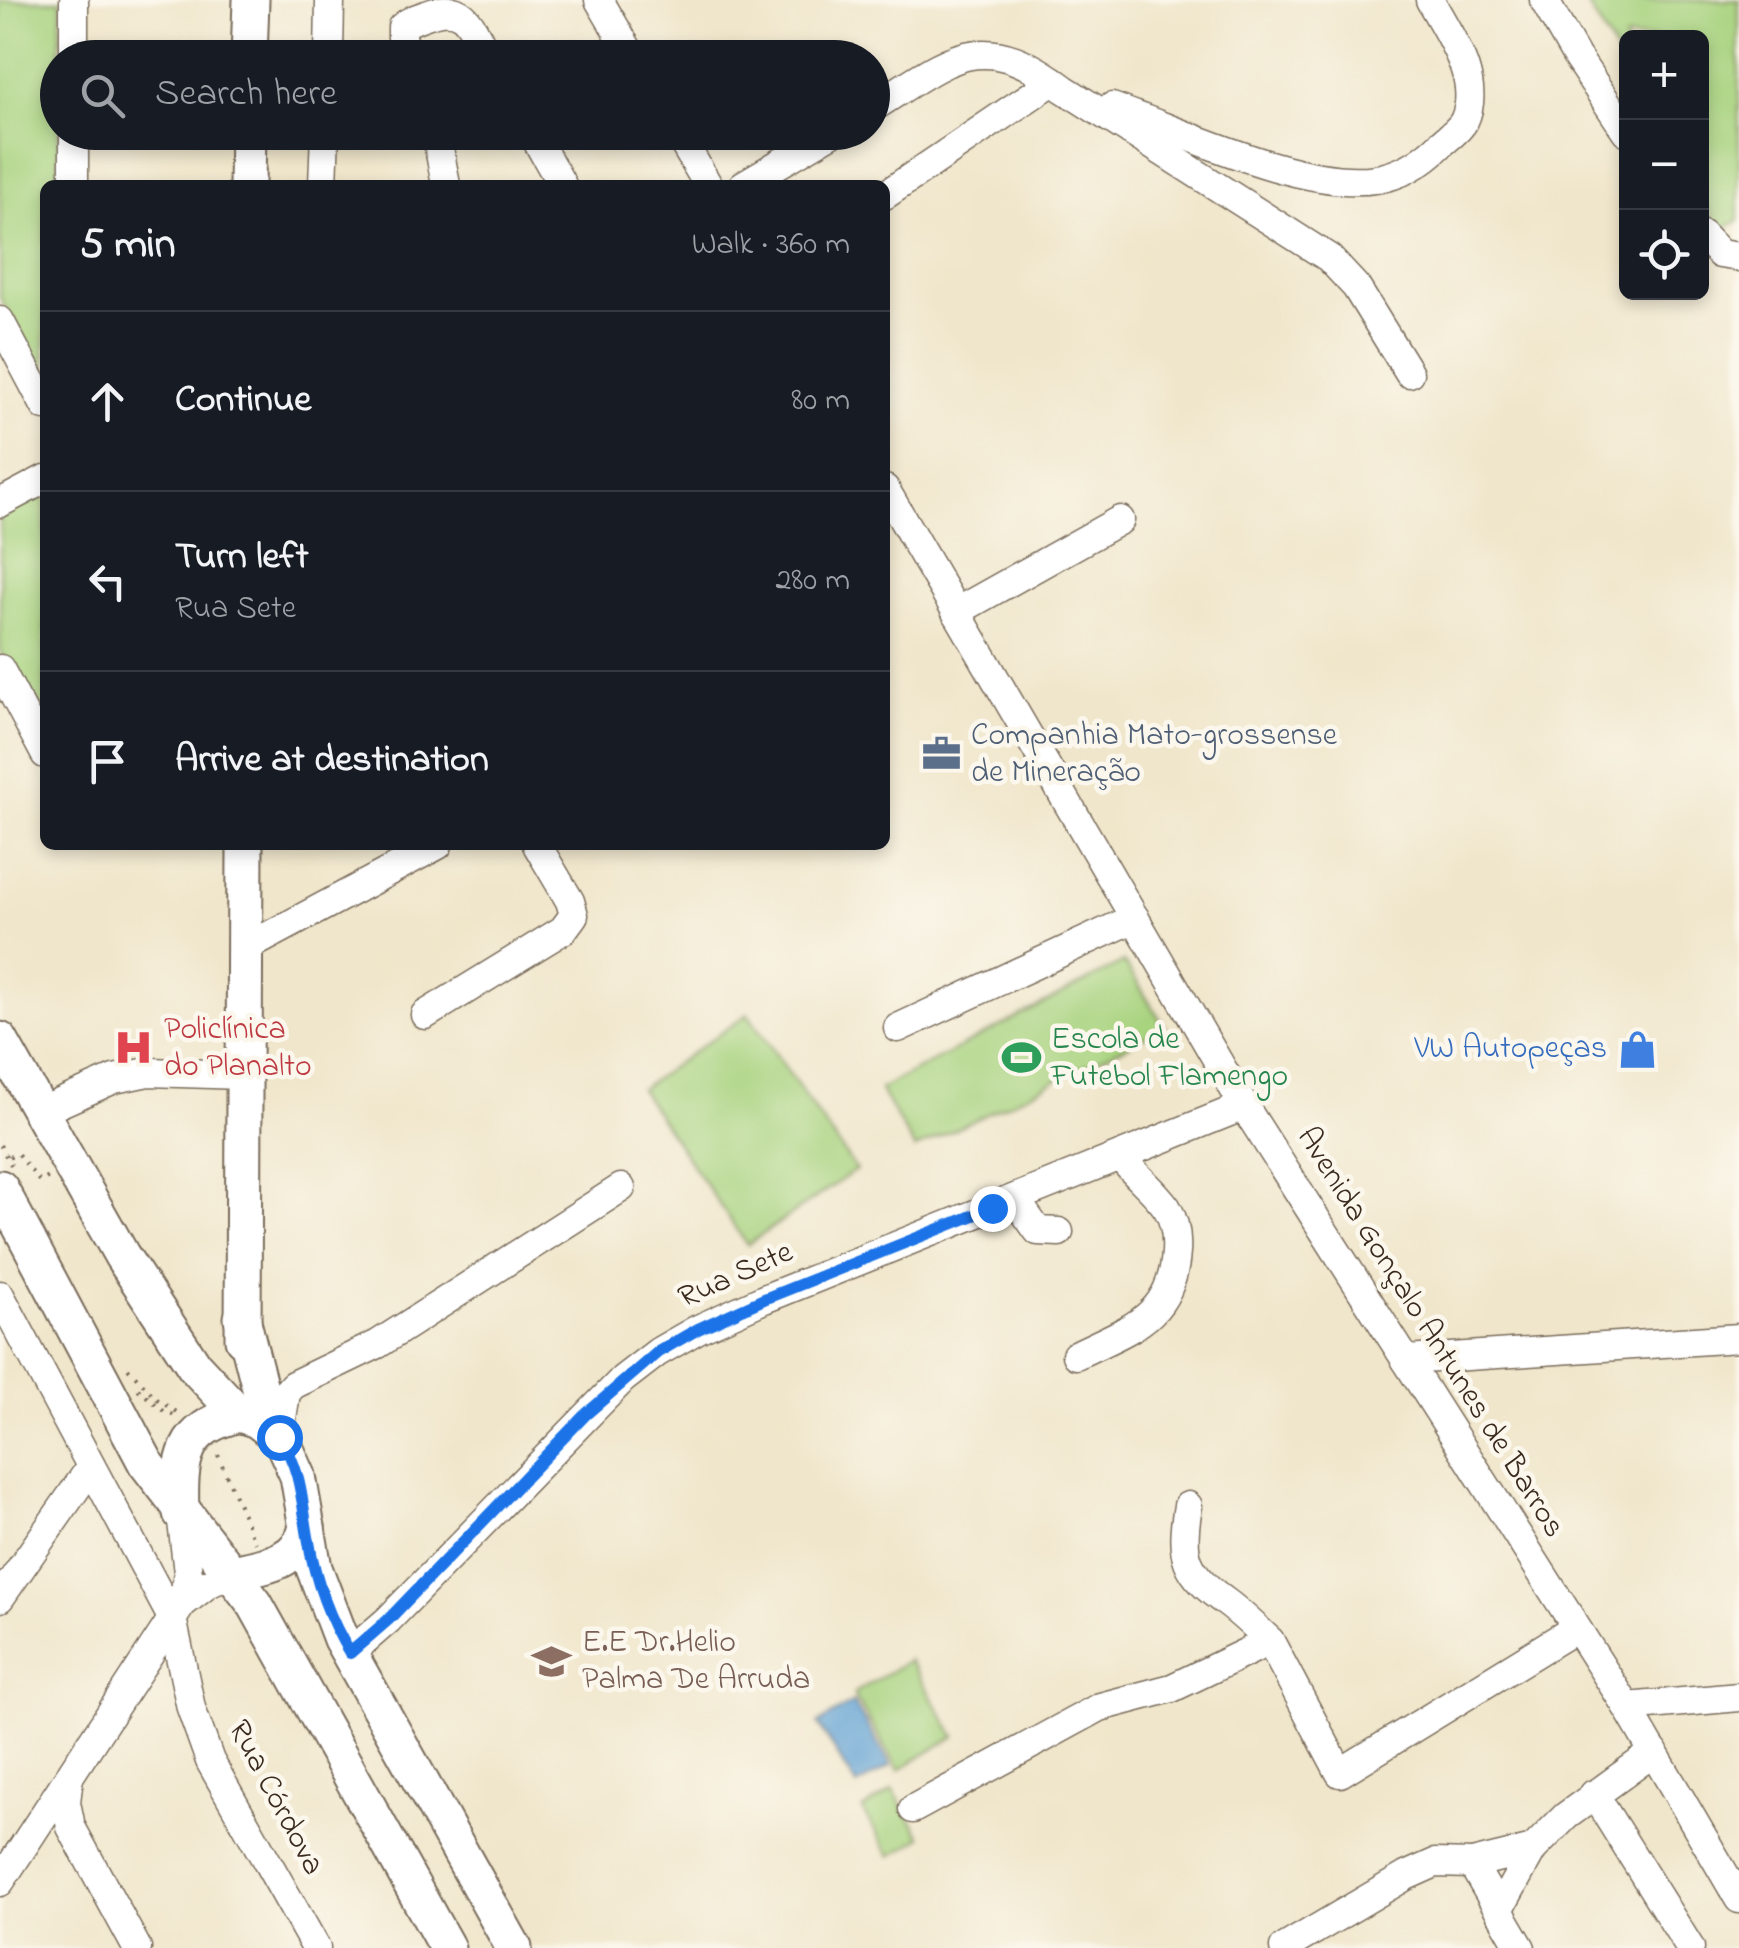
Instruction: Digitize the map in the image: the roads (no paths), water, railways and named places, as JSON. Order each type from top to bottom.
[{"type":"main road","points":[[250,0],[250,40]]},
{"type":"main road","points":[[247,180],[248,150]]},
{"type":"main road","points":[[242,1415],[244,850]]},
{"type":"main road","points":[[0,1040],[122,1256],[203,1378],[242,1415],[257,1420],[279,1437]]},
{"type":"main road","points":[[0,1188],[146,1463],[181,1512],[248,1570],[254,1604],[447,1948]]},
{"type":"main road","points":[[242,1318],[262,1396],[296,1468],[322,1590],[350,1653],[514,1948]]},
{"type":"main road","points":[[181,1512],[185,1454],[192,1437],[206,1425],[242,1415]]},
{"type":"main road","points":[[248,1570],[293,1554],[307,1527]]},
{"type":"street","points":[[74,0],[74,40]]},
{"type":"street","points":[[329,40],[330,0]]},
{"type":"street","points":[[599,0],[622,40]]},
{"type":"street","points":[[1058,85],[1288,170],[1343,179],[1376,179],[1408,170],[1429,156],[1464,122],[1470,90],[1460,54],[1430,0]]},
{"type":"street","points":[[1544,0],[1619,120]]},
{"type":"street","points":[[403,40],[402,26],[447,8],[458,10],[478,40]]},
{"type":"street","points":[[890,97],[936,68],[978,53],[1015,58],[1329,258],[1356,288],[1409,373]]},
{"type":"street","points":[[890,192],[1058,85]]},
{"type":"street","points":[[74,150],[74,180]]},
{"type":"street","points":[[323,180],[324,150]]},
{"type":"street","points":[[439,150],[445,180]]},
{"type":"street","points":[[542,150],[559,180]]},
{"type":"street","points":[[687,150],[705,180]]},
{"type":"street","points":[[751,180],[802,150]]},
{"type":"street","points":[[1709,242],[1720,254],[1739,258]]},
{"type":"street","points":[[0,321],[40,397]]},
{"type":"street","points":[[0,503],[40,482]]},
{"type":"street","name":"Avenida Gonçalo Antunes de Barros","points":[[890,499],[1244,1106],[1627,1707],[1739,1899]]},
{"type":"street","points":[[956,612],[1120,520]]},
{"type":"street","points":[[0,669],[40,745]]},
{"type":"street","points":[[244,949],[429,850]]},
{"type":"street","points":[[425,1015],[563,930],[574,916],[570,901],[541,850]]},
{"type":"street","points":[[898,1028],[1135,918]]},
{"type":"street","points":[[40,1112],[114,1080],[148,1072],[243,1075]]},
{"type":"street","name":"Rua Sete","points":[[350,1653],[388,1620],[585,1415],[658,1352],[764,1299],[1244,1106]]},
{"type":"street","points":[[1076,1355],[1144,1322],[1158,1308],[1174,1274],[1174,1222],[1166,1207],[1120,1156]]},
{"type":"street","points":[[279,1437],[286,1393],[292,1386],[378,1344],[621,1188]]},
{"type":"street","points":[[1015,1199],[1038,1231],[1059,1232]]},
{"type":"street","points":[[2,1305],[91,1467],[177,1611]]},
{"type":"street","points":[[1406,1360],[1739,1338]]},
{"type":"street","points":[[0,1598],[91,1467]]},
{"type":"street","points":[[1188,1506],[1183,1548],[1188,1564],[1209,1592],[1270,1640],[1340,1773],[1576,1628]]},
{"type":"street","points":[[177,1611],[188,1573],[181,1512]]},
{"type":"street","points":[[0,1882],[177,1611],[208,1584],[248,1570]]},
{"type":"street","name":"Rua Córdova","points":[[177,1611],[191,1708],[210,1762],[316,1948]]},
{"type":"street","points":[[913,1809],[1100,1707],[1172,1688],[1270,1640]]},
{"type":"street","points":[[1627,1707],[1739,1696]]},
{"type":"street","points":[[1499,1910],[1533,1849],[1594,1794],[1654,1752]]},
{"type":"street","points":[[70,1775],[66,1802],[71,1827],[131,1941]]},
{"type":"street","points":[[1594,1794],[1690,1948]]},
{"type":"street","points":[[40,1821],[71,1827]]},
{"type":"street","points":[[1284,1948],[1435,1863],[1472,1864],[1533,1849]]},
{"type":"street","points":[[1472,1864],[1520,1948]]},
{"type":"water","points":[[853,1702],[891,1765],[857,1786],[818,1724]]},
{"type":"place","name":"Companhia Mato-grossense de Mineração","points":[[941,754]]},
{"type":"place","name":"Policlínica do Planalto","points":[[134,1048]]},
{"type":"place","name":"VW Autopeças","points":[[1637,1049]]},
{"type":"place","name":"Escola de Futebol Flamengo","points":[[1021,1058]]},
{"type":"place","name":"E.E Dr.Helio Palma De Arruda","points":[[552,1661]]}]
